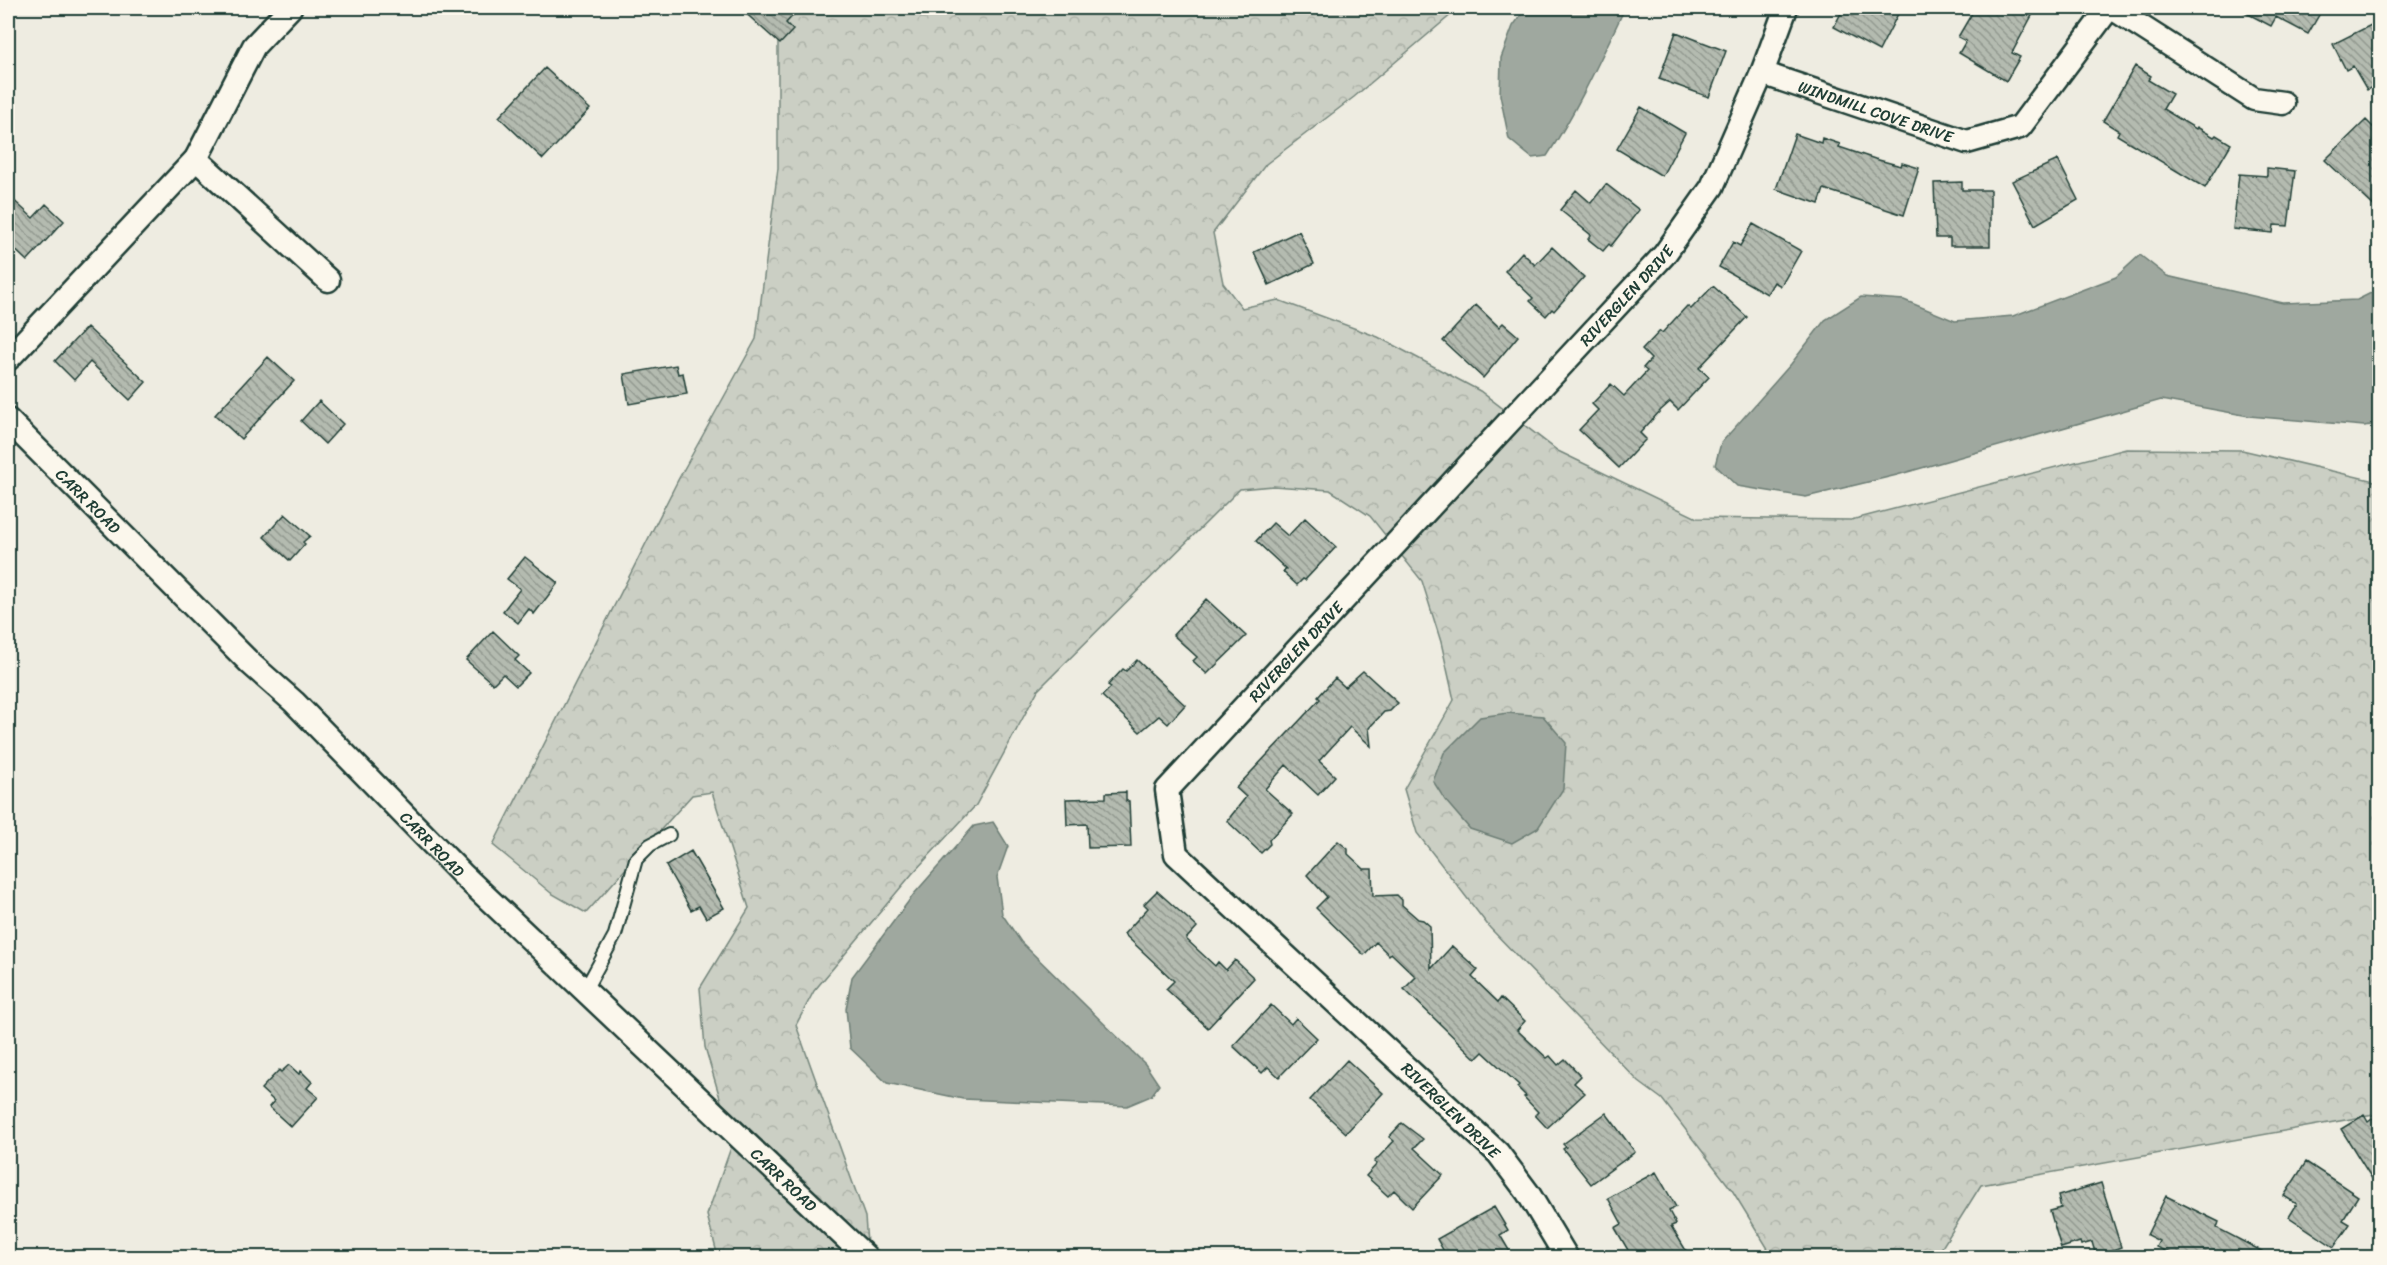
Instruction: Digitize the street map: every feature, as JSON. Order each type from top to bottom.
[{"type":"street","points":[[8,359],[196,159],[254,46],[290,8]]},
{"type":"street","name":"RIVERGLEN DRIVE","points":[[1567,1257],[1528,1193],[1498,1153],[1176,854],[1167,790],[1664,255],[1712,187],[1762,73],[1786,8]]},
{"type":"street","points":[[2110,8],[2254,99],[2283,103]]},
{"type":"street","name":"WINDMILL COVE DRIVE","points":[[1762,73],[1966,142],[2020,127],[2110,8]]},
{"type":"street","points":[[196,159],[328,280]]},
{"type":"street","name":"CARR ROAD","points":[[8,420],[243,656],[294,702],[462,874],[867,1257]]},
{"type":"lane","points":[[585,990],[615,935],[636,859],[650,845],[669,835]]},
{"type":"green space","points":[[776,8],[1459,8],[1354,97],[1266,164],[1213,233],[1223,283],[1242,308],[1278,300],[1378,337],[1480,391],[1558,451],[1697,518],[1851,520],[2126,449],[2242,450],[2379,482],[2379,1114],[1981,1185],[1936,1257],[1773,1257],[1732,1190],[1662,1099],[1639,1082],[1490,928],[1417,833],[1404,789],[1454,700],[1441,642],[1422,581],[1370,516],[1330,490],[1273,486],[1240,489],[1038,690],[976,805],[912,874],[814,991],[796,1025],[865,1217],[868,1257],[718,1257],[707,1215],[733,1142],[705,1047],[700,988],[749,908],[712,792],[692,795],[586,913],[551,893],[493,845],[678,480],[756,339],[778,168],[778,20]]},
{"type":"shaded area","points":[[1526,8],[1625,8],[1589,83],[1547,156],[1532,158],[1509,139],[1500,95],[1501,58],[1513,26]]},
{"type":"shaded area","points":[[2140,255],[2167,276],[2283,303],[2357,300],[2379,289],[2379,424],[2364,426],[2249,416],[2161,400],[1897,475],[1806,497],[1737,486],[1715,465],[1721,443],[1791,364],[1825,320],[1861,297],[1904,300],[1955,321],[2013,316],[2116,277]]},
{"type":"shaded area","points":[[1508,713],[1543,716],[1566,743],[1563,789],[1538,828],[1512,843],[1470,829],[1445,800],[1433,781],[1444,753],[1480,717]]},
{"type":"shaded area","points":[[993,822],[1008,846],[997,877],[1002,914],[1021,942],[1145,1064],[1159,1085],[1151,1096],[1127,1106],[963,1099],[887,1083],[850,1048],[846,1009],[852,977],[914,894],[974,826]]},
{"type":"building","points":[[740,8],[800,8],[786,23],[793,30],[780,44]]},
{"type":"building","points":[[1851,8],[1901,8],[1879,51],[1834,27],[1842,11],[1848,14]]},
{"type":"building","points":[[1975,8],[2036,8],[2012,53],[2020,57],[2006,81],[1959,53],[1966,41],[1958,37]]},
{"type":"building","points":[[2237,8],[2323,8],[2308,34],[2276,17],[2271,26]]},
{"type":"building","points":[[2379,21],[2379,82],[2367,90],[2353,66],[2346,70],[2333,44]]},
{"type":"building","points":[[1676,32],[1726,51],[1709,97],[1659,79]]},
{"type":"building","points":[[2135,66],[2151,76],[2148,80],[2172,94],[2163,109],[2196,129],[2197,127],[2214,137],[2216,135],[2231,144],[2205,188],[2117,135],[2119,131],[2103,121]]},
{"type":"building","points":[[545,68],[590,109],[543,159],[499,117]]},
{"type":"building","points":[[1641,107],[1685,133],[1662,176],[1617,149]]},
{"type":"building","points":[[2366,120],[2379,133],[2379,211],[2325,160]]},
{"type":"building","points":[[1795,134],[1821,143],[1822,138],[1840,144],[1839,147],[1875,159],[1919,168],[1904,215],[1824,189],[1819,204],[1776,189]]},
{"type":"building","points":[[2058,160],[2078,200],[2035,225],[2012,181]]},
{"type":"building","points":[[2267,168],[2295,171],[2288,226],[2274,225],[2273,233],[2233,229],[2239,174],[2267,176]]},
{"type":"building","points":[[1962,182],[1962,190],[1990,190],[1990,246],[1950,246],[1950,238],[1936,238],[1934,183]]},
{"type":"building","points":[[1606,184],[1639,210],[1611,246],[1609,244],[1603,251],[1588,239],[1591,235],[1560,210],[1576,190],[1591,203]]},
{"type":"building","points":[[8,195],[33,218],[46,204],[64,221],[27,261],[8,243]]},
{"type":"building","points":[[1753,224],[1801,251],[1781,286],[1774,282],[1767,294],[1719,267],[1733,242],[1740,246]]},
{"type":"building","points":[[1299,231],[1314,264],[1269,285],[1254,252]]},
{"type":"building","points":[[1552,247],[1584,277],[1554,311],[1552,309],[1546,316],[1530,301],[1533,298],[1505,271],[1522,252],[1535,265]]},
{"type":"building","points":[[1713,286],[1747,317],[1699,368],[1709,377],[1678,410],[1670,402],[1661,410],[1640,433],[1646,439],[1619,468],[1579,430],[1598,410],[1592,404],[1611,384],[1624,396],[1647,371],[1643,368],[1651,359],[1642,350],[1660,331],[1662,333],[1687,306],[1691,309]]},
{"type":"building","points":[[1476,305],[1499,327],[1503,323],[1518,336],[1483,378],[1443,341]]},
{"type":"building","points":[[87,327],[146,382],[130,400],[90,362],[74,380],[55,361]]},
{"type":"building","points":[[268,357],[294,381],[241,439],[215,415]]},
{"type":"building","points":[[676,365],[678,374],[683,373],[687,394],[629,404],[624,374]]},
{"type":"building","points":[[319,401],[343,424],[325,444],[301,421]]},
{"type":"building","points":[[285,514],[310,536],[290,561],[264,537]]},
{"type":"building","points":[[1305,518],[1336,547],[1305,580],[1303,579],[1297,585],[1283,572],[1286,569],[1256,541],[1273,523],[1288,536]]},
{"type":"building","points":[[525,557],[558,583],[534,614],[529,609],[518,623],[503,611],[520,589],[507,579]]},
{"type":"building","points":[[1206,599],[1246,636],[1207,674],[1193,661],[1197,657],[1173,635]]},
{"type":"building","points":[[493,631],[519,656],[515,660],[529,673],[516,686],[503,674],[493,684],[466,660]]},
{"type":"building","points":[[1137,660],[1185,705],[1168,724],[1159,716],[1140,732],[1102,696],[1111,687],[1108,685],[1123,669],[1126,671]]},
{"type":"building","points":[[1363,671],[1398,703],[1390,711],[1384,712],[1369,728],[1371,746],[1350,727],[1319,761],[1335,776],[1318,795],[1286,765],[1265,789],[1293,814],[1269,840],[1270,844],[1261,853],[1227,821],[1246,797],[1236,788],[1320,699],[1318,697],[1335,678],[1345,687]]},
{"type":"building","points":[[1126,792],[1126,801],[1129,801],[1131,847],[1088,848],[1087,824],[1067,825],[1066,799],[1106,798],[1106,793]]},
{"type":"building","points":[[1338,841],[1348,849],[1348,854],[1364,869],[1372,869],[1373,896],[1397,895],[1402,900],[1402,905],[1430,926],[1431,969],[1452,946],[1478,970],[1472,977],[1498,1002],[1501,998],[1525,1021],[1517,1030],[1547,1058],[1550,1056],[1558,1065],[1565,1059],[1581,1076],[1574,1083],[1585,1093],[1547,1128],[1535,1115],[1538,1112],[1524,1097],[1526,1096],[1517,1087],[1519,1085],[1483,1052],[1476,1059],[1404,989],[1416,977],[1391,953],[1389,955],[1376,942],[1364,955],[1316,908],[1327,897],[1307,875]]},
{"type":"building","points":[[691,851],[724,908],[706,918],[699,906],[691,910],[666,866]]},
{"type":"building","points":[[1157,891],[1197,927],[1186,939],[1215,966],[1218,962],[1226,970],[1235,960],[1254,978],[1208,1028],[1166,989],[1174,981],[1124,934],[1148,908],[1144,904]]},
{"type":"building","points":[[1271,1005],[1291,1024],[1296,1018],[1317,1038],[1279,1077],[1268,1067],[1262,1073],[1233,1046]]},
{"type":"building","points":[[1347,1060],[1383,1093],[1346,1133],[1310,1100]]},
{"type":"building","points":[[289,1065],[299,1074],[301,1071],[312,1082],[307,1088],[318,1097],[291,1127],[269,1107],[274,1101],[261,1089],[279,1070],[281,1072]]},
{"type":"building","points":[[1606,1113],[1635,1152],[1591,1184],[1563,1149],[1566,1147],[1563,1144]]},
{"type":"building","points":[[2379,1114],[2379,1190],[2341,1129],[2364,1115],[2368,1122]]},
{"type":"building","points":[[1402,1123],[1423,1139],[1414,1148],[1443,1175],[1412,1208],[1394,1190],[1388,1196],[1366,1176],[1377,1164],[1374,1162],[1394,1141],[1389,1137]]},
{"type":"building","points":[[2306,1162],[2358,1196],[2343,1220],[2350,1224],[2334,1247],[2289,1217],[2297,1204],[2284,1196]]},
{"type":"building","points":[[1656,1172],[1676,1207],[1669,1211],[1676,1224],[1671,1226],[1690,1257],[1632,1257],[1615,1228],[1622,1224],[1608,1198]]},
{"type":"building","points":[[2101,1183],[2121,1247],[2096,1256],[2092,1242],[2081,1245],[2080,1242],[2061,1248],[2050,1211],[2061,1208],[2058,1196]]},
{"type":"building","points":[[2166,1196],[2219,1222],[2217,1228],[2273,1257],[2178,1257],[2156,1247],[2159,1241],[2147,1235]]},
{"type":"building","points":[[1494,1207],[1508,1230],[1500,1235],[1513,1257],[1447,1257],[1437,1239]]}]
